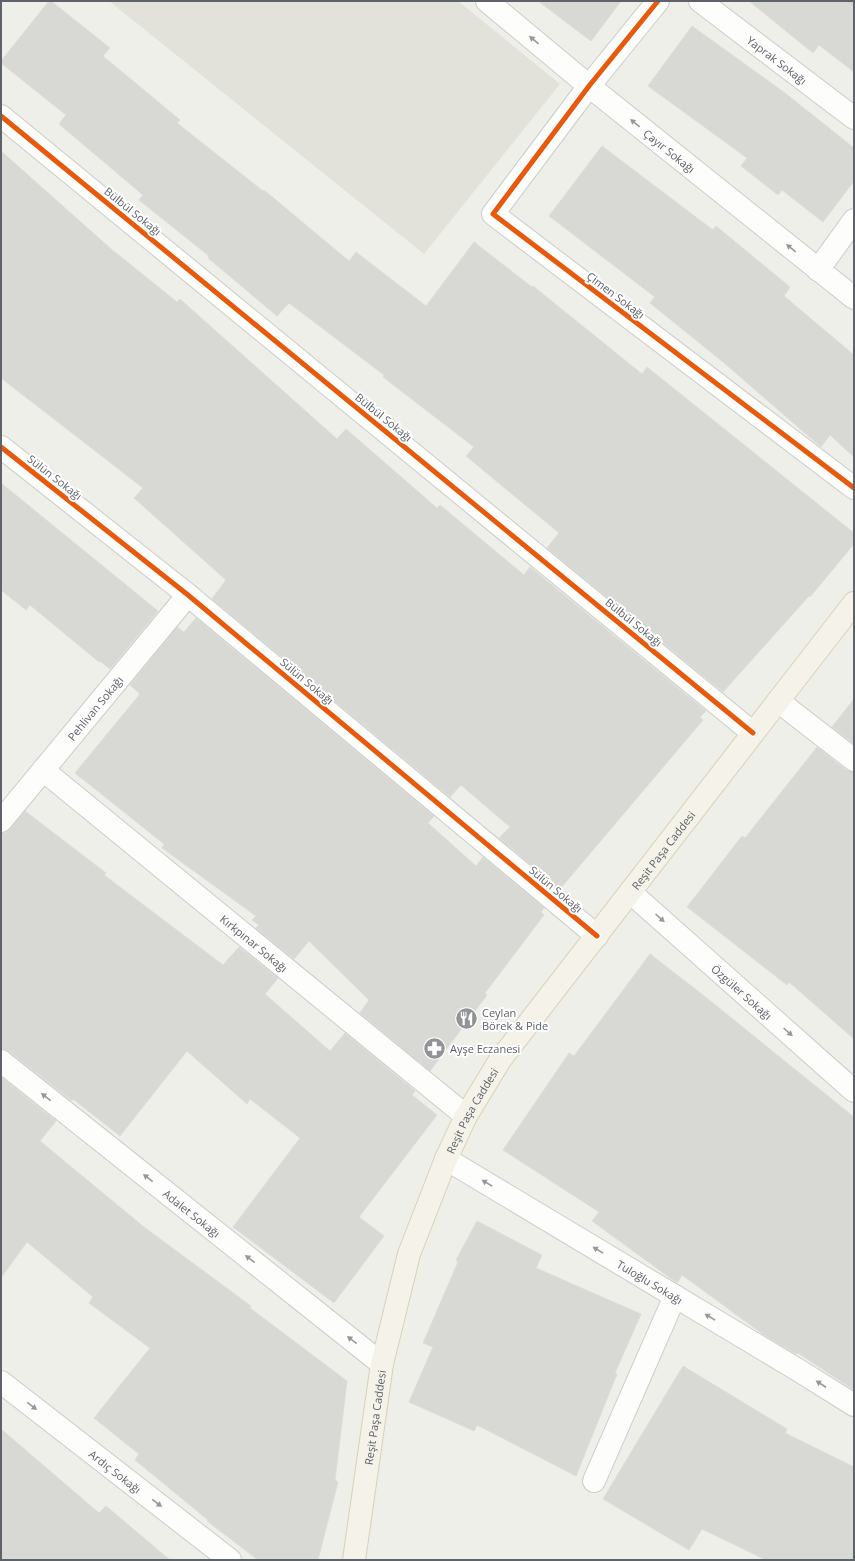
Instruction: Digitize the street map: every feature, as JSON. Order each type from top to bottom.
[{"type":"main road","name":"Reşit Paşa Caddesi","points":[[354,1560],[382,1364],[409,1254],[446,1159],[466,1116],[500,1060],[854,603]]},
{"type":"street","name":"Çayır Sokağı","points":[[487,1],[589,86],[854,298]]},
{"type":"street","points":[[589,86],[658,1]]},
{"type":"street","name":"Yaprak Sokağı","points":[[700,1],[854,118]]},
{"type":"street","name":"Çimen Sokağı","points":[[589,86],[493,214],[854,488]]},
{"type":"street","name":"Bülbül Sokağı","points":[[1,116],[754,733]]},
{"type":"street","points":[[818,270],[854,220]]},
{"type":"street","name":"Sülün Sokağı","points":[[1,447],[188,595],[597,936]]},
{"type":"street","name":"Pehlivan Sokağı","points":[[1,821],[188,595]]},
{"type":"street","points":[[778,701],[854,760]]},
{"type":"street","name":"Kırkpınar Sokağı","points":[[43,770],[466,1116]]},
{"type":"street","name":"Özgüler Sokağı","points":[[630,892],[854,1091]]},
{"type":"street","name":"Adalet Sokağı","points":[[1,1061],[382,1364]]},
{"type":"street","name":"Tuloğlu Sokağı","points":[[446,1159],[798,1370],[854,1406]]},
{"type":"street","points":[[594,1482],[675,1296]]},
{"type":"street","name":"Ardıç Sokağı","points":[[1,1382],[230,1560]]},
{"type":"shaded area","points":[[109,1],[458,1],[560,84],[424,254]]},
{"type":"building","points":[[49,1],[51,1],[110,48],[103,56],[180,120],[177,123],[263,191],[264,190],[349,261],[356,252],[426,306],[474,242],[532,287],[533,286],[642,374],[647,367],[854,533],[854,544],[810,597],[809,596],[723,692],[547,548],[559,533],[466,456],[474,447],[383,377],[384,375],[289,303],[277,316],[208,258],[209,256],[139,200],[143,195],[59,124],[66,115],[1,63],[1,61]]},
{"type":"building","points":[[538,1],[621,1],[591,41]]},
{"type":"building","points":[[749,1],[854,1],[854,72],[819,45],[813,53]]},
{"type":"building","points":[[692,26],[785,93],[854,148],[854,181],[823,222],[782,190],[778,195],[741,166],[747,158],[648,86]]},
{"type":"building","points":[[602,146],[713,230],[716,226],[790,287],[784,296],[854,355],[854,457],[830,435],[821,447],[723,362],[650,303],[655,297],[549,216]]},
{"type":"building","points":[[1,151],[110,248],[177,302],[180,299],[337,439],[346,429],[437,508],[440,505],[524,575],[530,567],[706,711],[700,717],[703,720],[560,889],[499,838],[510,827],[461,785],[450,797],[212,599],[226,580],[134,498],[143,488],[1,378]]},
{"type":"building","points":[[1,483],[158,611],[110,669],[100,661],[99,662],[30,605],[26,610],[1,590]]},
{"type":"building","points":[[196,618],[434,816],[428,823],[476,866],[483,857],[544,908],[541,912],[544,915],[485,993],[487,995],[430,1071],[360,1013],[369,1000],[309,941],[294,959],[256,928],[259,925],[252,920],[256,916],[162,848],[164,844],[75,773],[140,694],[130,685],[177,627],[184,632]]},
{"type":"building","points":[[854,699],[854,744],[832,727]]},
{"type":"building","points":[[817,747],[846,770],[854,772],[854,1039],[789,982],[787,985],[687,907],[742,836],[745,838]]},
{"type":"building","points":[[25,811],[106,873],[104,875],[223,965],[239,947],[278,978],[265,994],[330,1051],[345,1033],[415,1091],[412,1095],[437,1115],[359,1217],[384,1236],[334,1303],[233,1227],[300,1138],[250,1099],[247,1104],[187,1051],[120,1136],[73,1099],[72,1101],[9,1051],[1,1049],[1,833],[6,833]]},
{"type":"building","points":[[650,954],[854,1117],[854,1390],[798,1353],[796,1354],[764,1335],[682,1275],[677,1283],[592,1221],[599,1212],[503,1150],[569,1053],[574,1056]]},
{"type":"building","points":[[1,1077],[56,1121],[40,1141],[144,1227],[251,1306],[250,1308],[347,1381],[335,1480],[338,1482],[318,1560],[258,1560],[207,1521],[208,1520],[135,1460],[139,1454],[94,1418],[150,1348],[89,1303],[93,1297],[27,1242],[1,1278]]},
{"type":"building","points":[[477,1221],[542,1255],[536,1268],[641,1314],[615,1373],[617,1374],[576,1476],[477,1425],[474,1431],[409,1402],[433,1347],[423,1343],[458,1262],[456,1260]]},
{"type":"building","points":[[683,1366],[787,1429],[785,1433],[854,1467],[854,1560],[766,1560],[702,1529],[689,1550],[603,1499]]},
{"type":"building","points":[[1,1429],[99,1513],[106,1506],[170,1560],[1,1560]]},
{"type":"cycle path","points":[[658,1],[589,86],[493,214],[854,488]]},
{"type":"cycle path","points":[[1,116],[753,733]]},
{"type":"cycle path","points":[[1,447],[188,595],[597,936]]},
{"type":"place","name":"Ceylan Börek & Pide","points":[[466,1018]]},
{"type":"place","name":"Ayşe Eczanesi","points":[[435,1048]]}]
